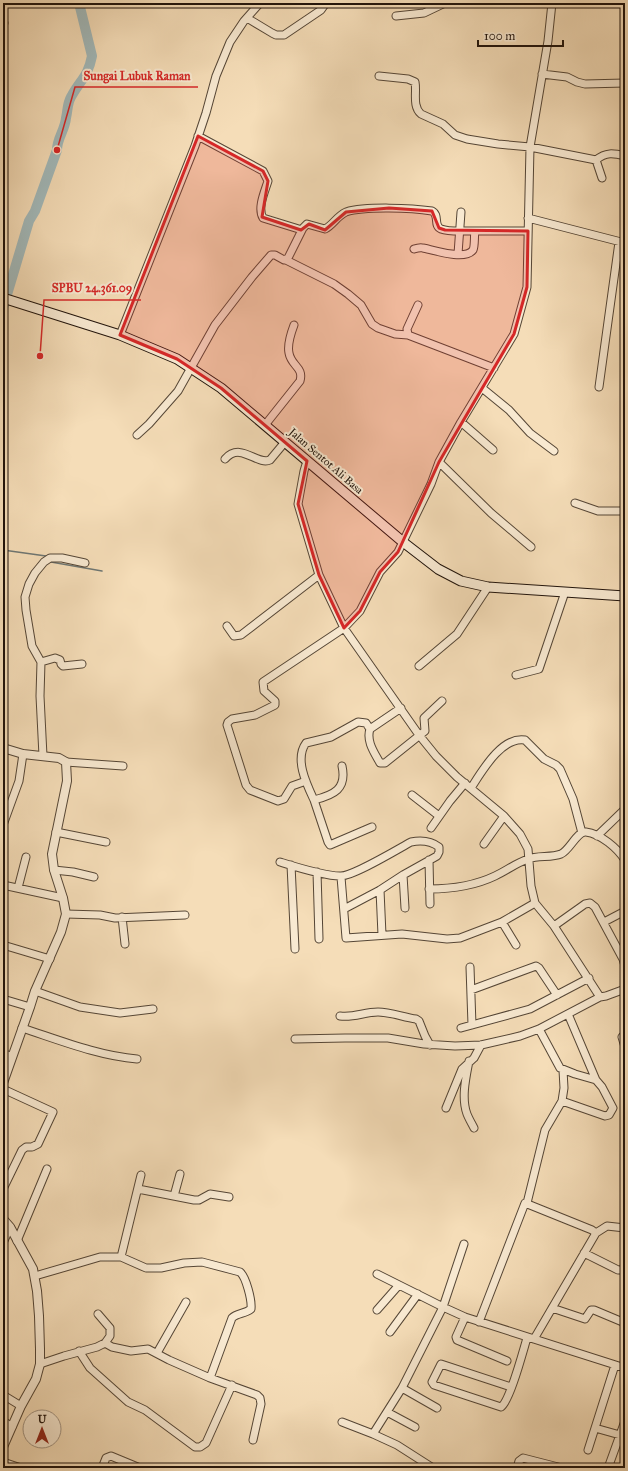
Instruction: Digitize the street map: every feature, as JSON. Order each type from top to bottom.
[{"type":"main road","name":"Jalan Sentot Ali Basa","points":[[3,298],[120,335],[178,359],[221,388],[403,542],[438,569],[461,581],[488,587],[625,596]]},
{"type":"street","points":[[120,335],[198,136],[216,76],[224,56],[230,42],[260,3]]},
{"type":"street","points":[[247,18],[276,35],[284,35],[321,10],[326,3]]},
{"type":"street","points":[[396,16],[424,13],[445,3]]},
{"type":"street","points":[[306,781],[292,786],[284,799],[278,801],[250,790],[244,779],[228,722],[232,719],[255,715],[275,705],[275,701],[264,691],[263,682],[344,628],[360,611],[377,578],[398,552],[431,484],[439,462],[461,422],[514,334],[526,287],[530,147],[548,41],[552,3]]},
{"type":"street","points":[[542,74],[567,77],[585,84],[625,83]]},
{"type":"street","points":[[379,76],[408,79],[415,82],[418,112],[443,124],[455,135],[467,139],[530,147],[596,160],[606,153],[625,156]]},
{"type":"street","points":[[198,136],[263,171],[268,181],[261,209],[263,218],[302,230]]},
{"type":"street","points":[[596,160],[602,178]]},
{"type":"street","points":[[286,260],[302,230],[307,224],[326,229],[346,212],[363,209],[389,208],[432,211],[436,215],[436,222],[440,229],[460,231],[528,231]]},
{"type":"street","points":[[458,254],[461,212]]},
{"type":"street","points":[[528,218],[622,243],[599,387]]},
{"type":"street","points":[[414,249],[423,248],[440,252],[466,254],[472,250],[475,231]]},
{"type":"street","points":[[137,435],[149,424],[178,391],[215,325],[266,260],[273,255],[334,284],[361,305],[372,324],[378,328],[394,334],[408,335],[494,368]]},
{"type":"street","points":[[408,335],[407,329],[418,305]]},
{"type":"street","points":[[265,425],[300,381],[302,375],[291,360],[289,353],[294,325]]},
{"type":"street","points":[[482,388],[509,410],[530,433],[554,451]]},
{"type":"street","points":[[461,422],[493,450]]},
{"type":"street","points":[[225,459],[231,454],[239,453],[252,456],[261,461],[267,461],[270,460],[285,442]]},
{"type":"street","points":[[307,461],[298,504],[319,575],[344,628],[419,735],[436,756],[468,786],[504,816],[520,834],[528,849],[531,886],[535,903],[554,926],[600,997]]},
{"type":"street","points":[[439,462],[491,513],[531,547]]},
{"type":"street","points":[[575,504],[598,511],[625,511]]},
{"type":"street","points":[[43,756],[40,696],[41,662],[32,646],[25,597],[35,572],[50,558],[62,558],[85,563]]},
{"type":"street","points":[[227,626],[234,636],[241,635],[319,575]]},
{"type":"street","points":[[419,666],[457,634],[488,587]]},
{"type":"street","points":[[516,675],[539,669],[565,592]]},
{"type":"street","points":[[41,662],[55,658],[60,660],[63,666],[82,664]]},
{"type":"street","points":[[401,708],[370,729],[368,737],[380,763],[383,764],[425,731],[424,718],[442,701]]},
{"type":"street","points":[[370,729],[366,723],[358,722],[331,737],[306,743],[302,751],[302,758],[306,781],[330,845],[372,827]]},
{"type":"street","points":[[431,828],[439,816],[479,776],[504,746],[516,740],[525,740],[544,759],[556,765],[560,769],[573,799],[582,833]]},
{"type":"street","points":[[3,748],[23,754],[59,758],[66,762],[123,766]]},
{"type":"street","points":[[3,825],[19,781],[23,754]]},
{"type":"street","points":[[3,1083],[35,991],[61,932],[66,914],[63,898],[54,870],[52,854],[67,781],[66,762]]},
{"type":"street","points":[[314,800],[329,796],[339,788],[344,778],[342,766]]},
{"type":"street","points":[[412,795],[439,816]]},
{"type":"street","points":[[597,836],[625,809]]},
{"type":"street","points":[[484,844],[504,816]]},
{"type":"street","points":[[56,832],[106,842]]},
{"type":"street","points":[[430,889],[447,889],[473,885],[529,859],[560,854],[570,847],[576,838],[585,832],[597,836],[619,852],[625,860]]},
{"type":"street","points":[[280,862],[317,872],[341,876],[359,870],[411,842],[419,840],[429,842],[439,847],[440,852],[437,856],[380,890],[344,909]]},
{"type":"street","points":[[18,888],[26,857]]},
{"type":"street","points":[[429,860],[430,904]]},
{"type":"street","points":[[291,865],[295,949]]},
{"type":"street","points":[[54,870],[73,872],[94,878]]},
{"type":"street","points":[[317,872],[319,939]]},
{"type":"street","points":[[403,875],[405,908]]},
{"type":"street","points":[[341,876],[346,938],[402,934],[454,939],[470,936],[502,922],[535,903]]},
{"type":"street","points":[[3,885],[63,898]]},
{"type":"street","points":[[380,890],[382,935]]},
{"type":"street","points":[[554,926],[585,904],[590,903],[596,907],[623,959],[625,966]]},
{"type":"street","points":[[604,922],[625,911]]},
{"type":"street","points":[[66,914],[100,915],[115,918],[185,915]]},
{"type":"street","points":[[122,917],[125,944]]},
{"type":"street","points":[[502,922],[516,945]]},
{"type":"street","points":[[3,945],[50,959]]},
{"type":"street","points":[[471,990],[536,966],[539,968],[557,995]]},
{"type":"street","points":[[470,967],[472,1025]]},
{"type":"street","points":[[461,1028],[530,1009],[588,978]]},
{"type":"street","points":[[295,1039],[388,1038],[430,1045],[481,1045],[520,1036],[539,1029],[600,997],[625,989]]},
{"type":"street","points":[[35,991],[80,1007],[120,1013],[153,1009]]},
{"type":"street","points":[[3,999],[30,1007]]},
{"type":"street","points":[[340,1016],[349,1018],[369,1013],[386,1012],[416,1019],[419,1021],[430,1045]]},
{"type":"street","points":[[562,1101],[605,1116],[609,1115],[613,1108],[602,1087],[596,1080],[568,1014]]},
{"type":"street","points":[[22,1028],[119,1058],[137,1059]]},
{"type":"street","points":[[539,1029],[560,1068],[596,1080]]},
{"type":"street","points":[[625,1034],[622,1038],[625,1047]]},
{"type":"street","points":[[446,1108],[462,1069],[474,1058],[481,1045]]},
{"type":"street","points":[[3,1053],[12,1058]]},
{"type":"street","points":[[470,1061],[465,1083],[464,1099],[466,1113],[474,1128]]},
{"type":"street","points":[[479,1322],[523,1204],[527,1203],[544,1130],[562,1101],[564,1088],[563,1070]]},
{"type":"street","points":[[3,1089],[54,1112],[38,1144],[32,1148],[26,1147],[22,1150],[3,1189]]},
{"type":"street","points":[[17,1241],[47,1169]]},
{"type":"street","points":[[174,1196],[180,1174]]},
{"type":"street","points":[[121,1256],[141,1175]]},
{"type":"street","points":[[138,1189],[194,1200],[199,1200],[210,1194],[229,1196]]},
{"type":"street","points":[[527,1203],[596,1233]]},
{"type":"street","points":[[3,1219],[10,1227],[33,1269],[35,1276],[39,1316],[40,1364],[36,1379],[21,1406],[3,1447]]},
{"type":"street","points":[[511,1387],[441,1364],[432,1382],[434,1385],[502,1407],[505,1404],[531,1339],[552,1308],[596,1233],[607,1226],[625,1228]]},
{"type":"street","points":[[3,1243],[10,1227]]},
{"type":"street","points":[[373,1434],[402,1388],[443,1307],[464,1244]]},
{"type":"street","points":[[584,1253],[618,1270],[622,1270],[625,1266]]},
{"type":"street","points":[[35,1276],[100,1257],[121,1256],[146,1268],[161,1268],[184,1263],[202,1262],[236,1270],[244,1276],[251,1302],[251,1309],[232,1318],[210,1378]]},
{"type":"street","points":[[376,1274],[464,1317],[625,1368]]},
{"type":"street","points":[[377,1310],[399,1284]]},
{"type":"street","points":[[390,1332],[418,1294]]},
{"type":"street","points":[[157,1353],[186,1302]]},
{"type":"street","points":[[552,1308],[585,1319],[591,1310],[594,1310],[625,1323]]},
{"type":"street","points":[[40,1364],[97,1347],[105,1343],[110,1336],[110,1328],[98,1314]]},
{"type":"street","points":[[464,1317],[456,1337],[457,1340],[508,1361]]},
{"type":"street","points":[[105,1343],[112,1347],[131,1351],[148,1349],[210,1378],[257,1395],[261,1401],[253,1440]]},
{"type":"street","points":[[80,1351],[90,1368],[128,1402],[145,1410],[195,1447],[200,1447],[206,1443],[232,1385]]},
{"type":"street","points":[[588,1450],[615,1365]]},
{"type":"street","points":[[402,1388],[437,1408]]},
{"type":"street","points":[[3,1395],[21,1406]]},
{"type":"street","points":[[386,1412],[414,1427]]},
{"type":"street","points":[[3,1421],[12,1426]]},
{"type":"street","points":[[608,1468],[625,1421]]},
{"type":"street","points":[[342,1422],[397,1445],[433,1468]]},
{"type":"street","points":[[595,1428],[620,1435]]},
{"type":"street","points":[[102,1468],[106,1458],[111,1456],[140,1468]]},
{"type":"street","points":[[517,1468],[518,1461],[523,1458],[562,1468]]},
{"type":"street","points":[[3,1462],[21,1468]]},
{"type":"highlighted area","points":[[198,136],[263,171],[268,181],[262,217],[301,230],[309,224],[325,230],[346,212],[389,208],[432,211],[439,228],[445,230],[528,231],[527,287],[514,334],[439,462],[398,552],[380,572],[360,611],[344,628],[319,575],[298,504],[307,461],[221,388],[177,359],[120,335]]},
{"type":"waterway","points":[[3,308],[29,221],[35,211],[57,150],[69,102],[74,91],[86,74],[92,56],[79,3]]},
{"type":"waterway","points":[[3,550],[46,556]]},
{"type":"waterway","points":[[51,562],[102,571]]},
{"type":"place","name":"Sungai Lubuk Raman","points":[[57,150]]},
{"type":"place","name":"SPBU 24.361.09","points":[[40,356]]}]
